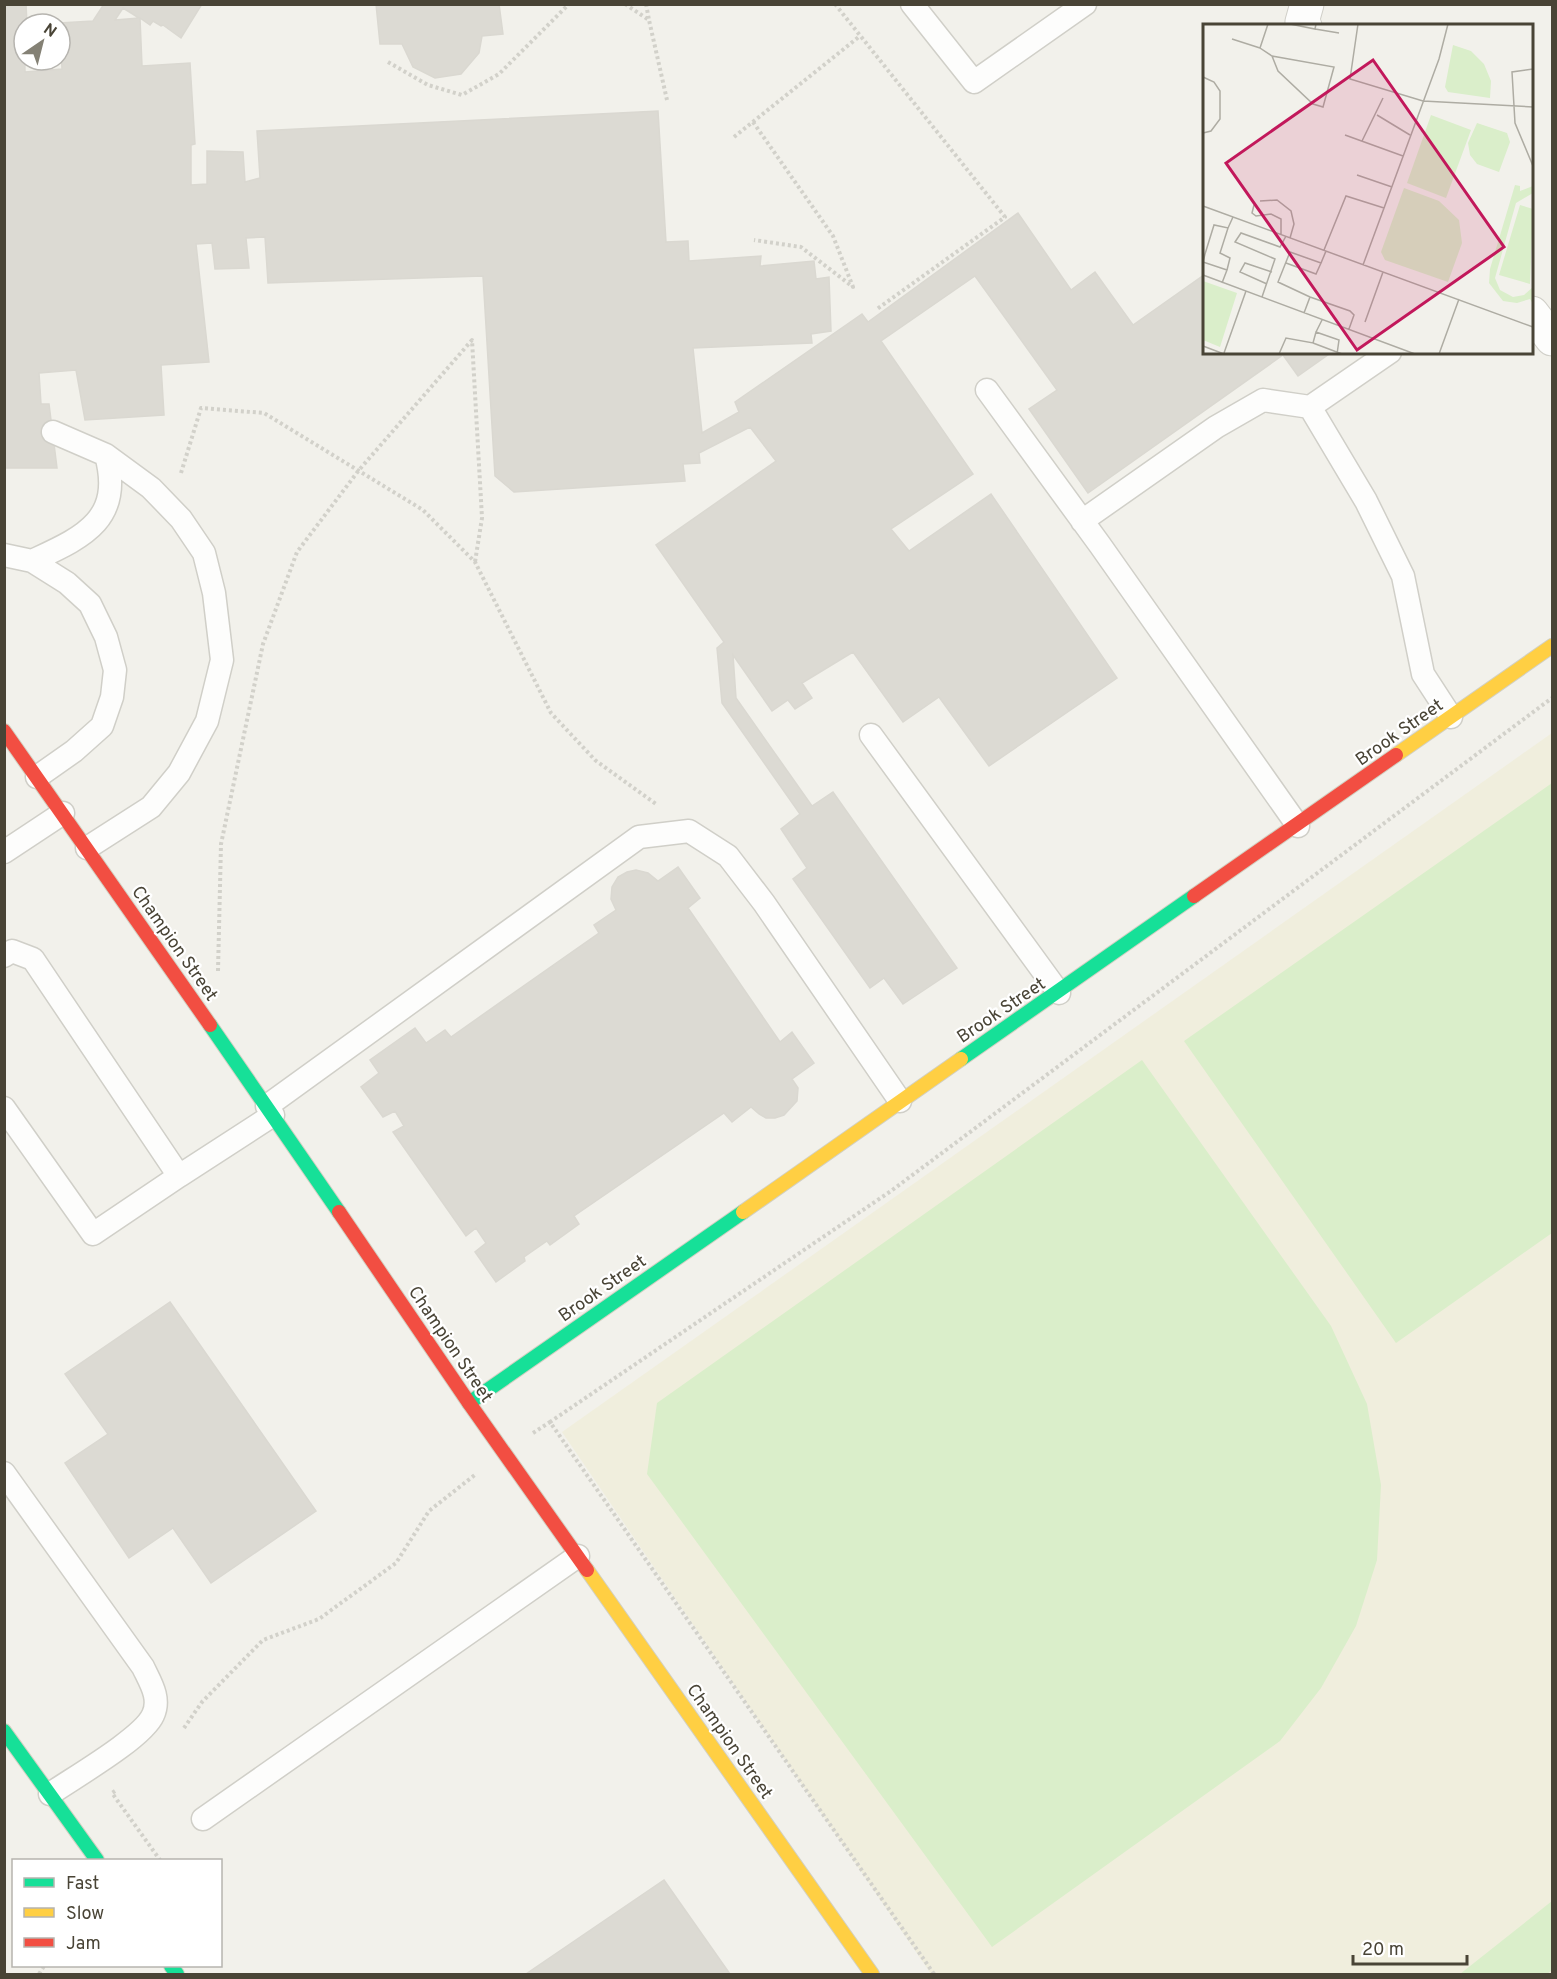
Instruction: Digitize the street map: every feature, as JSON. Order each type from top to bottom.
[{"type":"street","points":[[1533,314],[1552,339]]},
{"type":"street","name":"Brook Street","points":[[469,1403],[1298,826],[1552,646]]},
{"type":"street","name":"Champion Street","points":[[4,731],[270,1111],[469,1403],[872,1974]]},
{"type":"street","points":[[4,1731],[96,1859]]},
{"type":"lane","points":[[912,4],[974,82],[1085,4]]},
{"type":"lane","points":[[1082,521],[1216,427],[1263,400],[1310,406],[1387,354]]},
{"type":"lane","points":[[987,390],[1298,826]]},
{"type":"lane","points":[[1310,406],[1366,501],[1403,576],[1423,674],[1451,717]]},
{"type":"lane","points":[[53,432],[106,455],[151,488],[181,519],[204,554],[214,593],[222,660],[207,721],[179,773],[151,807],[87,848]]},
{"type":"lane","points":[[32,561],[75,541],[93,527],[110,494],[110,471],[106,455]]},
{"type":"lane","points":[[4,555],[32,561],[68,584],[90,604],[106,638],[115,670],[112,697],[102,726],[74,751],[37,777]]},
{"type":"lane","points":[[871,735],[1059,993]]},
{"type":"lane","points":[[4,852],[63,813]]},
{"type":"lane","points":[[4,1108],[93,1234],[270,1111],[639,837],[689,831],[728,856],[764,903],[900,1101]]},
{"type":"lane","points":[[4,956],[12,951],[33,959],[179,1176]]},
{"type":"lane","points":[[4,1473],[143,1667],[156,1694],[154,1714],[144,1728],[50,1794]]},
{"type":"lane","points":[[203,1819],[578,1556]]},
{"type":"path","points":[[388,62],[428,85],[462,96],[499,74],[569,4]]},
{"type":"path","points":[[625,4],[649,20]]},
{"type":"path","points":[[646,4],[667,100]]},
{"type":"path","points":[[835,4],[1005,217],[877,309]]},
{"type":"path","points":[[734,137],[860,36]]},
{"type":"path","points":[[753,122],[833,236],[853,288],[801,247],[754,240]]},
{"type":"path","points":[[218,975],[221,844],[263,644],[297,552],[360,470],[472,340],[482,518],[476,562]]},
{"type":"path","points":[[181,474],[201,408],[264,412],[423,510],[476,562],[551,712],[595,760],[644,794],[689,831]]},
{"type":"path","points":[[934,1974],[550,1422],[891,1191],[1552,698]]},
{"type":"path","points":[[183,1730],[202,1702],[264,1641],[319,1618],[396,1563],[429,1511],[472,1477]]},
{"type":"path","points":[[120,1787],[112,1793],[159,1859]]},
{"type":"shaded area","points":[[1552,733],[1552,1974],[931,1974],[562,1432]]},
{"type":"green space","points":[[1552,783],[1552,1233],[1396,1343],[1184,1041]]},
{"type":"green space","points":[[1142,1060],[1331,1326],[1367,1404],[1381,1485],[1377,1560],[1356,1626],[1321,1688],[1280,1741],[992,1947],[647,1474],[657,1403]]},
{"type":"green space","points":[[1552,1901],[1552,1970],[1547,1974],[1460,1974]]},
{"type":"building","points":[[4,4],[26,4],[26,12],[12,12],[12,72],[72,72],[72,22],[93,21],[104,4],[202,4],[181,38],[163,25],[153,21],[150,25],[140,18],[142,66],[190,63],[195,144],[191,145],[191,185],[207,184],[207,151],[243,152],[245,182],[260,178],[257,131],[658,111],[666,242],[688,241],[689,261],[761,256],[760,266],[814,261],[816,279],[829,277],[831,331],[811,334],[812,343],[693,348],[702,433],[739,412],[735,402],[862,314],[868,322],[1018,213],[1071,290],[1095,272],[1133,325],[1203,276],[1203,354],[1329,354],[1298,376],[1283,355],[1088,493],[1029,409],[1057,390],[975,276],[881,341],[973,474],[891,529],[909,551],[991,494],[1117,678],[989,766],[939,697],[903,722],[853,652],[802,683],[812,698],[795,709],[788,700],[772,711],[733,655],[736,698],[812,806],[833,792],[957,968],[903,1004],[884,978],[870,988],[793,879],[807,868],[781,829],[800,814],[722,703],[717,648],[724,642],[656,545],[776,461],[750,427],[699,453],[700,463],[683,464],[685,481],[514,492],[495,476],[483,276],[268,283],[265,237],[246,238],[249,268],[215,269],[212,243],[196,244],[209,362],[161,365],[164,415],[85,420],[76,370],[39,373],[41,404],[49,404],[57,468],[4,468]],"holes":[[[123,8],[139,18],[115,20]]]},
{"type":"building","points":[[376,4],[499,4],[503,34],[482,36],[479,53],[461,74],[435,78],[413,67],[402,44],[380,44]]},
{"type":"building","points":[[678,867],[700,898],[688,908],[780,1042],[792,1032],[814,1063],[792,1079],[798,1088],[797,1101],[784,1115],[766,1118],[751,1107],[732,1122],[724,1113],[574,1216],[579,1224],[550,1245],[547,1241],[524,1257],[525,1261],[496,1282],[475,1252],[486,1243],[476,1228],[466,1236],[393,1132],[404,1126],[395,1111],[383,1117],[361,1087],[379,1073],[370,1060],[415,1028],[426,1043],[445,1030],[451,1037],[599,933],[594,925],[616,910],[611,899],[612,887],[618,877],[636,870],[648,873],[658,881]]},
{"type":"building","points":[[170,1302],[316,1511],[211,1583],[173,1528],[129,1558],[65,1463],[108,1434],[65,1374]]},
{"type":"building","points":[[664,1880],[730,1974],[526,1974]]},
{"type":"traffic: fast","points":[[961,1059],[1194,896]]},
{"type":"traffic: fast","points":[[210,1025],[339,1212]]},
{"type":"traffic: fast","points":[[469,1403],[743,1212]]},
{"type":"traffic: fast","points":[[4,1731],[96,1859]]},
{"type":"traffic: fast","points":[[172,1967],[177,1974]]},
{"type":"traffic: slow","points":[[1396,755],[1552,646]]},
{"type":"traffic: slow","points":[[743,1212],[961,1059]]},
{"type":"traffic: slow","points":[[587,1570],[872,1974]]},
{"type":"traffic: jam","points":[[4,731],[210,1025]]},
{"type":"traffic: jam","points":[[1194,896],[1396,755]]},
{"type":"traffic: jam","points":[[339,1212],[469,1403],[587,1570]]}]
